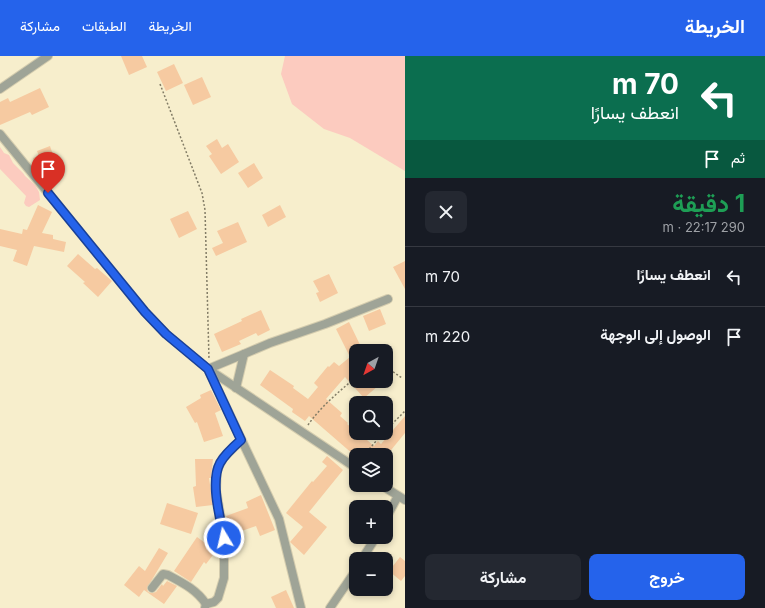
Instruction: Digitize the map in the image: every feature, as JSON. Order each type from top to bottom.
[{"type":"street","points":[[0,89],[48,56]]},
{"type":"street","points":[[0,134],[145,312],[166,334],[208,369],[349,463]]},
{"type":"street","points":[[208,369],[270,343],[325,324],[388,299]]},
{"type":"street","points":[[236,388],[244,354]]},
{"type":"street","points":[[208,369],[279,519],[301,608]]},
{"type":"street","points":[[152,588],[164,574],[201,596],[206,606],[218,598],[224,578],[224,538],[216,490],[217,470],[223,458],[241,440]]},
{"type":"street","points":[[392,492],[401,498],[393,509]]},
{"type":"street","points":[[330,608],[349,580]]},
{"type":"path","points":[[160,84],[202,193],[206,210],[210,350],[208,369]]},
{"type":"path","points":[[393,372],[402,378]]},
{"type":"path","points":[[303,433],[318,412],[349,383]]},
{"type":"path","points":[[393,423],[405,411]]},
{"type":"path","points":[[370,448],[377,440]]},
{"type":"shaded area","points":[[285,56],[405,56],[405,171],[350,138],[324,129],[292,104],[281,74]]},
{"type":"shaded area","points":[[0,147],[4,153],[9,155],[13,163],[35,185],[39,192],[40,200],[29,207],[24,203],[26,196],[0,169]]},
{"type":"building","points":[[121,56],[142,56],[147,67],[129,75]]},
{"type":"building","points":[[174,64],[183,83],[166,91],[157,72]]},
{"type":"building","points":[[202,77],[211,97],[193,105],[184,85]]},
{"type":"building","points":[[40,88],[49,107],[32,115],[30,112],[0,125],[0,102],[8,98],[10,102]]},
{"type":"building","points":[[217,139],[222,148],[228,144],[239,162],[221,174],[209,156],[212,154],[206,146]]},
{"type":"building","points":[[50,146],[57,167],[39,174],[33,158],[39,156],[37,151]]},
{"type":"building","points":[[254,163],[263,178],[248,188],[238,173]]},
{"type":"building","points":[[38,205],[52,212],[42,233],[53,235],[53,239],[66,242],[64,252],[34,246],[27,266],[13,261],[17,250],[0,246],[0,229],[22,234],[23,229],[27,230]]},
{"type":"building","points":[[280,205],[286,217],[268,227],[262,215]]},
{"type":"building","points":[[188,211],[197,229],[179,238],[170,219]]},
{"type":"building","points":[[238,222],[247,242],[216,256],[212,248],[223,243],[217,231]]},
{"type":"building","points":[[78,254],[112,281],[98,297],[83,283],[85,282],[67,266]]},
{"type":"building","points":[[405,261],[405,289],[393,267]]},
{"type":"building","points":[[329,274],[338,293],[320,302],[316,293],[319,292],[313,281]]},
{"type":"building","points":[[380,309],[386,324],[369,331],[363,316]]},
{"type":"building","points":[[261,310],[270,330],[258,336],[256,333],[239,341],[241,344],[222,352],[214,334]]},
{"type":"building","points":[[349,322],[360,344],[349,344],[349,355],[336,329]]},
{"type":"building","points":[[349,358],[349,381],[345,377],[326,399],[342,413],[340,416],[348,423],[349,440],[367,440],[374,446],[378,441],[381,444],[384,440],[393,440],[393,430],[405,416],[405,433],[393,448],[349,448],[349,451],[309,416],[305,421],[292,412],[293,409],[260,385],[270,370],[294,386],[293,388],[308,399],[318,387],[314,383],[328,366],[329,367],[334,362],[339,366]]},
{"type":"building","points":[[355,388],[376,388],[366,396],[362,396]]},
{"type":"building","points":[[211,390],[221,410],[215,413],[223,436],[204,442],[197,422],[195,423],[186,407],[201,398],[200,395]]},
{"type":"building","points":[[327,456],[343,470],[309,512],[327,527],[304,555],[290,542],[303,527],[286,513],[312,481],[313,482],[327,466],[322,462]]},
{"type":"building","points":[[195,459],[213,459],[211,478],[209,478],[213,505],[196,507],[193,487],[196,486]]},
{"type":"building","points":[[261,495],[275,530],[260,536],[256,526],[233,534],[226,516],[248,508],[246,502]]},
{"type":"building","points":[[167,503],[198,513],[191,534],[160,524]]},
{"type":"building","points":[[197,537],[216,551],[206,564],[204,562],[191,582],[174,571]]},
{"type":"building","points":[[159,548],[168,553],[147,588],[148,592],[156,592],[162,584],[163,586],[167,581],[177,586],[164,604],[144,590],[139,597],[124,585],[139,566],[145,571]]},
{"type":"building","points":[[400,557],[405,561],[405,576],[401,581],[393,574],[393,566]]},
{"type":"building","points":[[286,590],[294,608],[276,608],[271,597]]},
{"type":"route","points":[[48,193],[145,312],[166,334],[208,369],[227,407],[241,440],[223,458],[217,470],[216,490],[224,538]]}]
